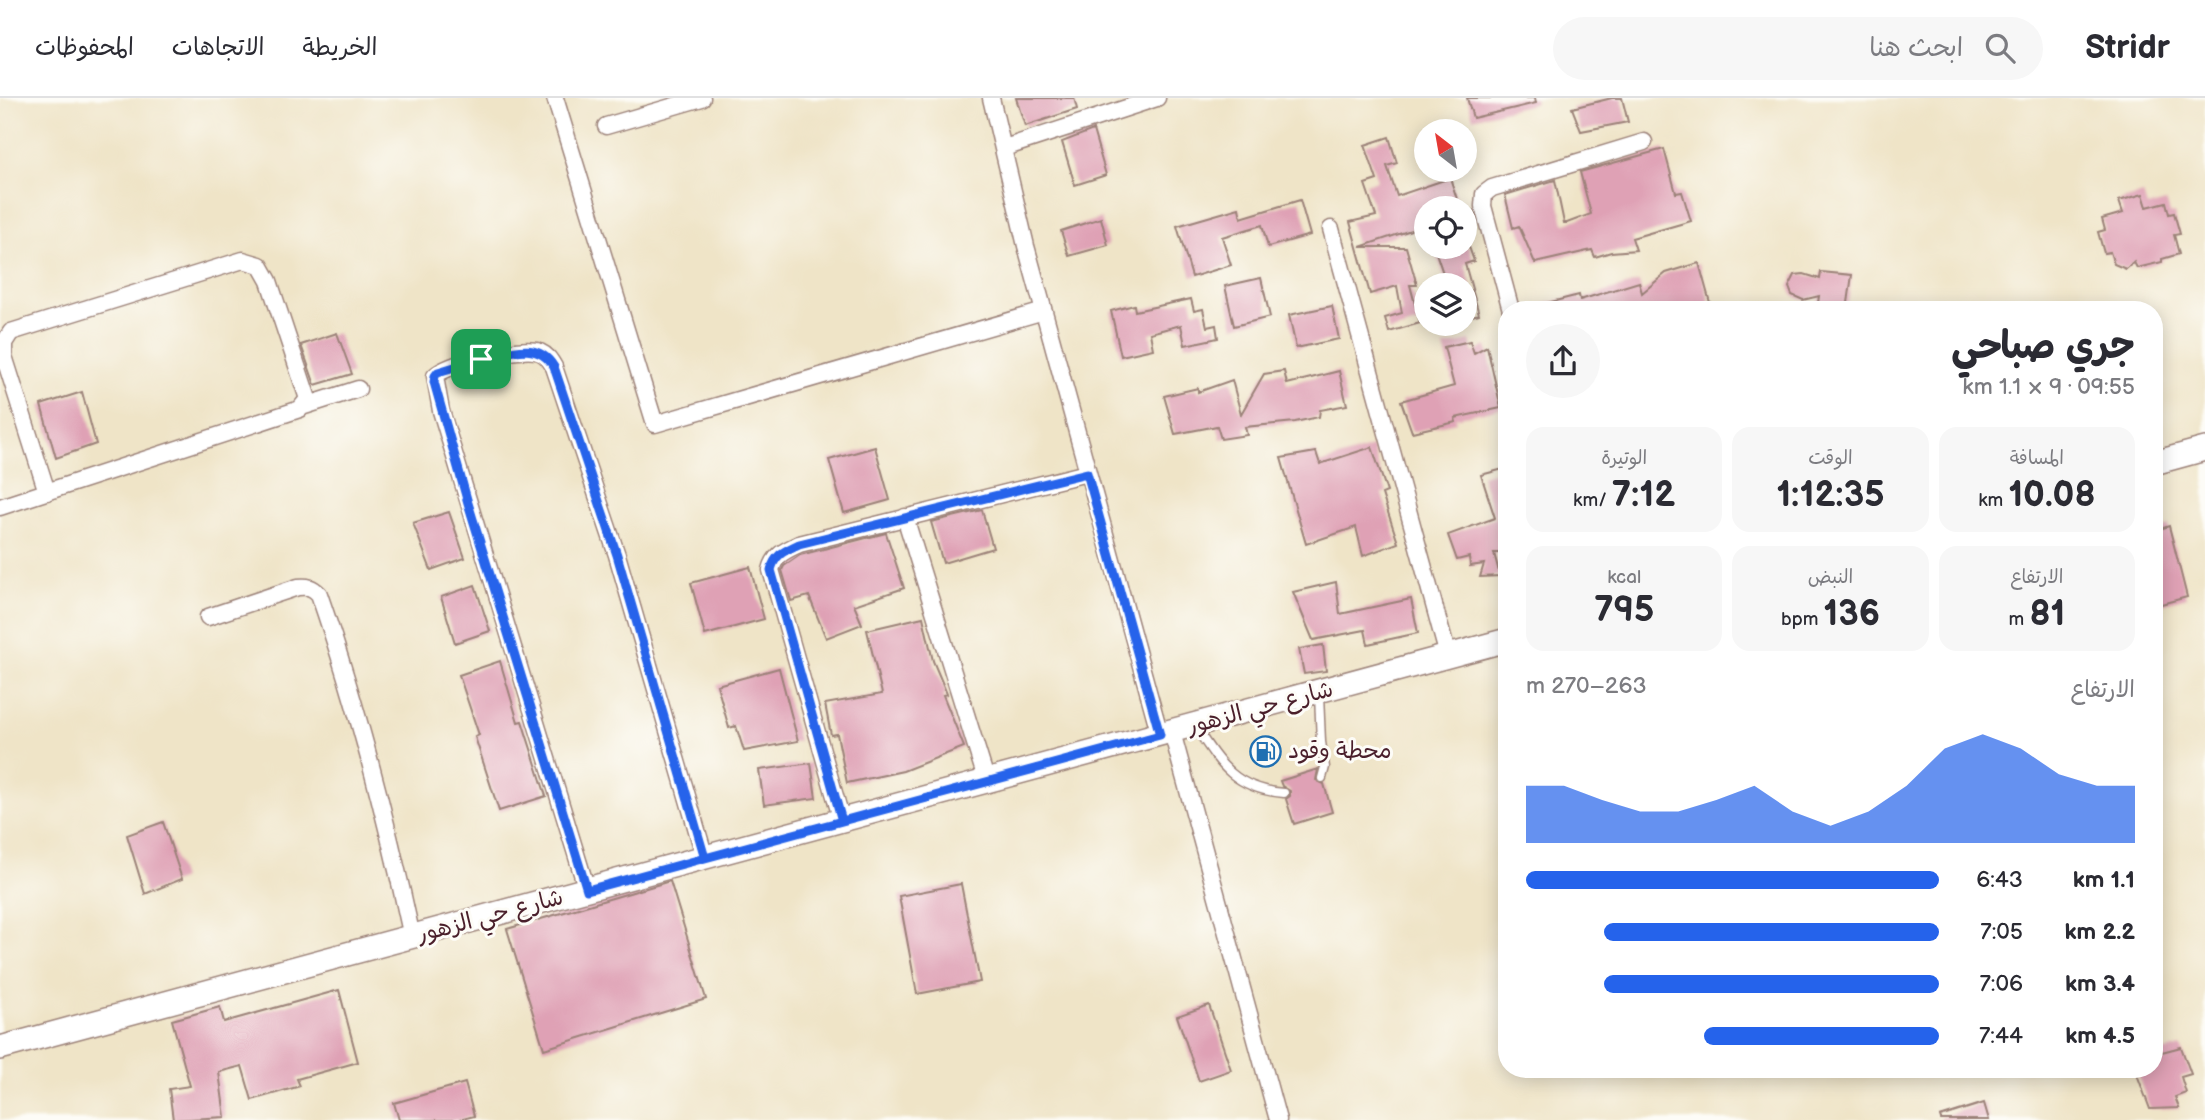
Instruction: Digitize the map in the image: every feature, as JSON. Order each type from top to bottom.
[{"type":"street","points":[[555,98],[655,424],[1044,311]]},
{"type":"street","points":[[606,126],[702,98]]},
{"type":"street","points":[[991,98],[1087,473],[1278,1120]]},
{"type":"street","points":[[1004,148],[1157,98]]},
{"type":"street","points":[[1509,301],[1483,206],[1484,194],[1492,188],[1644,142]]},
{"type":"street","points":[[1331,229],[1448,656]]},
{"type":"street","points":[[47,492],[4,356],[4,343],[11,332],[243,260],[260,265],[269,281],[307,399],[305,406]]},
{"type":"street","points":[[587,890],[441,411],[435,376],[459,365],[520,350],[537,350],[548,356],[554,367],[617,555],[705,858]]},
{"type":"street","points":[[0,507],[358,389]]},
{"type":"street","points":[[2163,461],[2205,449]]},
{"type":"street","points":[[842,821],[771,570],[774,560],[781,552],[799,544],[1087,473]]},
{"type":"street","points":[[905,517],[987,782]]},
{"type":"street","points":[[208,617],[298,587],[314,588],[319,594],[356,704],[389,830],[412,937]]},
{"type":"street","name":"شارع حي الزهور","points":[[0,1048],[1498,642]]},
{"type":"lane","points":[[1319,692],[1325,766],[1322,778]]},
{"type":"lane","points":[[1195,726],[1217,759],[1245,785],[1263,792],[1284,793]]},
{"type":"building","points":[[1016,98],[1074,98],[1077,109],[1025,126]]},
{"type":"building","points":[[1467,98],[1535,98],[1536,103],[1473,118]]},
{"type":"building","points":[[1622,98],[1628,122],[1581,131],[1572,108]]},
{"type":"building","points":[[1093,130],[1106,175],[1075,185],[1062,142]]},
{"type":"building","points":[[1389,137],[1397,163],[1387,166],[1397,196],[1438,182],[1451,182],[1456,196],[1414,196],[1414,229],[1360,247],[1406,247],[1414,275],[1414,285],[1410,285],[1414,300],[1414,325],[1389,332],[1385,318],[1402,313],[1397,286],[1370,294],[1350,222],[1376,216],[1365,184],[1377,180],[1365,145]]},
{"type":"building","points":[[1664,149],[1676,193],[1682,192],[1691,221],[1632,238],[1636,250],[1611,252],[1595,257],[1592,250],[1535,263],[1519,226],[1513,228],[1505,195],[1555,180],[1564,223],[1567,223],[1591,214],[1580,172]]},
{"type":"building","points":[[2143,194],[2147,207],[2166,202],[2169,214],[2174,213],[2180,234],[2174,235],[2179,254],[2162,259],[2162,262],[2137,268],[2134,262],[2126,269],[2114,264],[2110,252],[2104,253],[2098,232],[2105,230],[2102,219],[2123,213],[2119,201]]},
{"type":"building","points":[[1300,200],[1310,235],[1268,247],[1262,225],[1222,237],[1231,265],[1192,277],[1177,226],[1239,208],[1241,218]]},
{"type":"building","points":[[1101,218],[1108,245],[1069,256],[1061,231]]},
{"type":"building","points":[[1438,259],[1473,259],[1465,264],[1468,273],[1443,273]]},
{"type":"building","points":[[1699,263],[1710,301],[1555,301],[1579,295],[1580,300],[1639,282],[1642,293],[1666,273]]},
{"type":"building","points":[[1821,272],[1852,275],[1848,301],[1818,301],[1819,296],[1803,300],[1792,295],[1789,287],[1795,275],[1804,274],[1820,279]]},
{"type":"building","points":[[1261,278],[1270,317],[1234,326],[1225,286]]},
{"type":"building","points":[[1191,299],[1194,311],[1203,309],[1207,327],[1216,325],[1218,338],[1185,345],[1181,325],[1150,333],[1153,349],[1121,356],[1111,311],[1134,305],[1135,311]]},
{"type":"building","points":[[1332,306],[1339,339],[1296,348],[1289,315]]},
{"type":"building","points":[[337,333],[352,374],[315,385],[301,345]]},
{"type":"building","points":[[1470,341],[1474,353],[1487,346],[1498,395],[1498,409],[1455,418],[1456,422],[1412,432],[1401,401],[1454,386],[1444,347]]},
{"type":"building","points":[[1284,371],[1287,384],[1339,371],[1347,405],[1320,410],[1319,417],[1245,427],[1247,435],[1221,439],[1217,426],[1175,434],[1164,396],[1198,388],[1198,392],[1232,380],[1241,414],[1264,374]]},
{"type":"building","points":[[82,392],[96,444],[56,458],[41,405]]},
{"type":"building","points":[[875,447],[890,500],[844,513],[829,460]]},
{"type":"building","points":[[1372,447],[1387,492],[1382,494],[1398,543],[1363,556],[1356,527],[1306,544],[1281,458],[1316,452],[1320,464]]},
{"type":"building","points":[[1498,470],[1498,553],[1494,553],[1498,576],[1480,577],[1484,564],[1470,566],[1469,557],[1457,560],[1448,535],[1495,518],[1481,475]]},
{"type":"building","points":[[982,510],[993,548],[943,563],[931,522]]},
{"type":"building","points":[[449,512],[465,558],[431,570],[413,523]]},
{"type":"building","points":[[2169,526],[2187,597],[2163,604],[2163,528]]},
{"type":"building","points":[[886,533],[904,588],[854,605],[862,624],[826,638],[809,596],[791,601],[782,570],[784,566],[800,555]]},
{"type":"building","points":[[750,567],[764,619],[705,635],[691,583]]},
{"type":"building","points":[[1336,582],[1340,614],[1411,599],[1418,633],[1368,644],[1365,630],[1313,640],[1293,592]]},
{"type":"building","points":[[475,585],[490,631],[455,643],[441,597]]},
{"type":"building","points":[[923,617],[933,661],[947,694],[943,695],[964,747],[903,771],[847,783],[837,734],[831,735],[825,704],[882,694],[867,630]]},
{"type":"building","points":[[1323,645],[1326,671],[1304,674],[1299,649]]},
{"type":"building","points":[[500,661],[518,722],[522,721],[546,796],[499,811],[475,737],[479,735],[459,675]]},
{"type":"building","points":[[779,668],[798,741],[744,751],[736,726],[729,728],[717,685]]},
{"type":"building","points":[[811,763],[816,798],[764,805],[759,770]]},
{"type":"building","points":[[1318,769],[1316,780],[1324,784],[1332,812],[1294,824],[1286,799],[1290,796],[1290,791],[1282,786],[1280,781]]},
{"type":"building","points":[[163,822],[182,879],[145,894],[127,835]]},
{"type":"building","points":[[670,881],[706,999],[544,1049],[507,929]]},
{"type":"building","points":[[961,884],[980,982],[917,994],[899,896]]},
{"type":"building","points":[[339,990],[358,1062],[297,1079],[300,1086],[252,1100],[242,1066],[219,1072],[225,1117],[173,1120],[169,1089],[190,1086],[172,1020],[220,1007],[224,1022]]},
{"type":"building","points":[[1209,1005],[1231,1070],[1199,1081],[1177,1016]]},
{"type":"building","points":[[2181,1047],[2191,1074],[2181,1077],[2186,1093],[2175,1097],[2179,1108],[2150,1109],[2138,1078],[2163,1078],[2163,1052]]},
{"type":"building","points":[[465,1083],[474,1116],[459,1120],[399,1120],[394,1103]]},
{"type":"building","points":[[1984,1103],[1989,1120],[1941,1120],[1940,1117]]},
{"type":"place","name":"محطة وقود","points":[[1265,751]]},
{"type":"route","points":[[481,359],[438,372],[434,382],[468,503],[587,890],[705,858],[842,821],[914,802],[1160,735],[1087,473],[799,544],[781,552],[774,560],[771,570],[842,821],[774,840],[705,858],[617,555],[554,367],[548,356],[537,350],[520,350],[481,359]]}]
